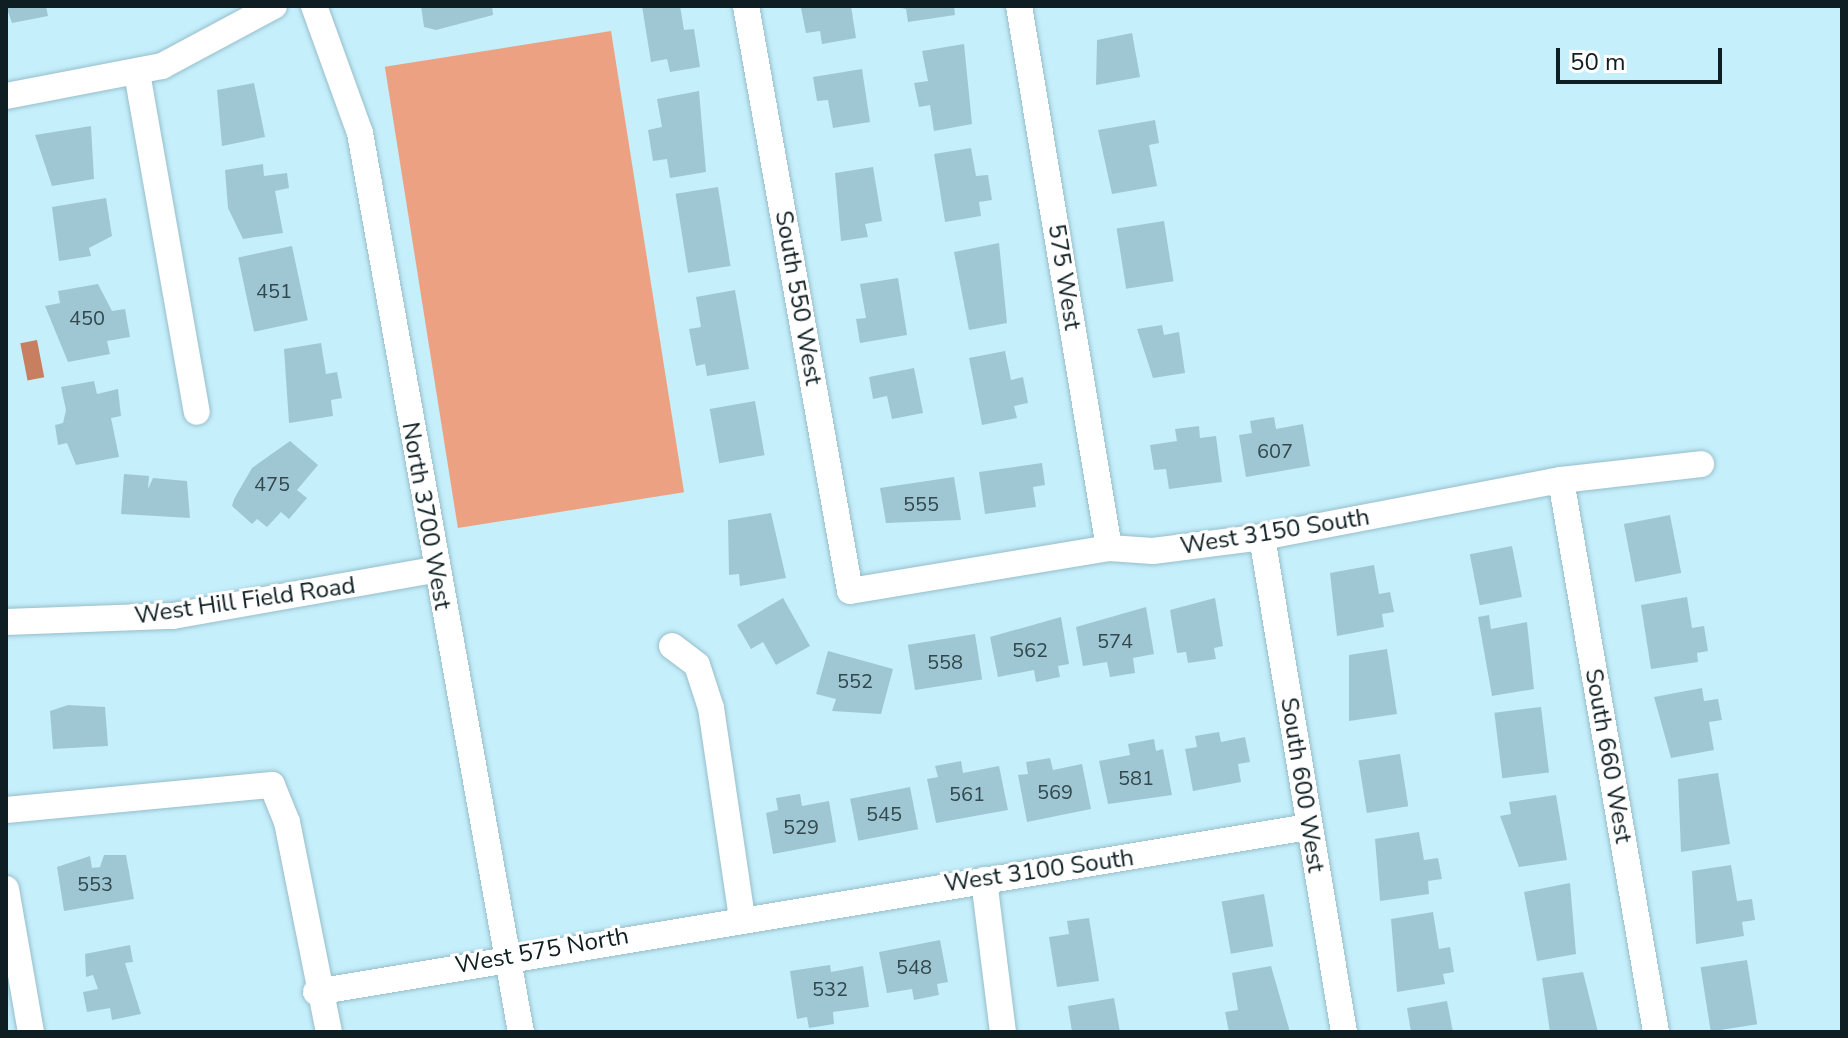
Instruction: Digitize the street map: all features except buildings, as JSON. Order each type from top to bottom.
[{"type":"street","points":[[6,96],[137,73],[274,6]]},
{"type":"street","name":"North 3700 West","points":[[314,6],[360,133],[435,570],[521,1032]]},
{"type":"street","name":"South 550 West","points":[[746,6],[850,591]]},
{"type":"street","name":"575 West","points":[[1019,6],[1109,548]]},
{"type":"street","points":[[137,73],[197,412]]},
{"type":"street","name":"West 3150 South","points":[[850,591],[1109,548],[1153,551],[1262,537],[1561,480],[1701,464]]},
{"type":"street","name":"South 660 West","points":[[1561,480],[1656,1032]]},
{"type":"street","name":"South 600 West","points":[[1262,537],[1344,1032]]},
{"type":"street","name":"West Hill Field Road","points":[[6,622],[173,616],[435,570]]},
{"type":"street","points":[[672,646],[697,665],[711,708],[742,917]]},
{"type":"street","points":[[6,810],[272,785],[287,822],[316,992],[329,1032]]},
{"type":"street","name":"West 3100 South","points":[[769,916],[1308,827]]},
{"type":"street","points":[[984,880],[1003,1032]]},
{"type":"street","points":[[6,889],[31,1032]]},
{"type":"street","name":"West 575 North","points":[[316,992],[742,917],[769,916]]},
{"type":"shaded area","points":[[611,31],[684,492],[458,528],[385,67]]},
{"type":"shaded area","points":[[37,340],[44,377],[28,381],[20,343]]}]
